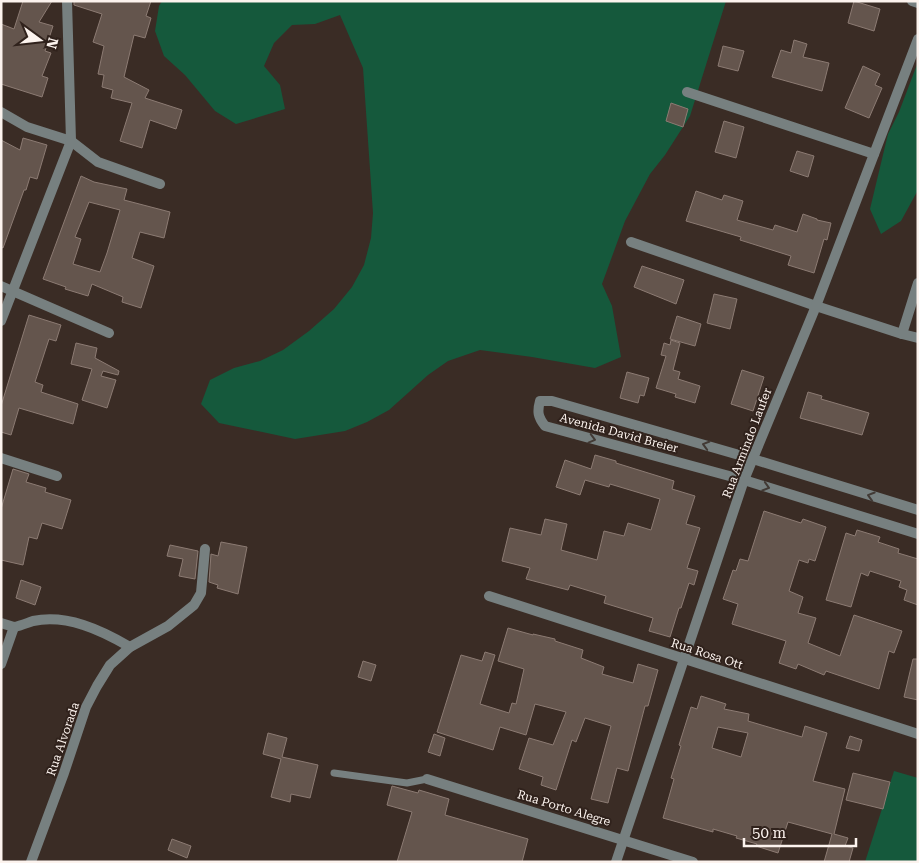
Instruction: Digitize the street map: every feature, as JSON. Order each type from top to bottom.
[{"type":"street","points":[[1,321],[71,141],[67,1]]},
{"type":"street","points":[[912,1],[918,3]]},
{"type":"street","name":"Rua Armindo Laufer","points":[[616,862],[622,839],[744,480],[816,306],[918,39]]},
{"type":"street","points":[[687,92],[874,154]]},
{"type":"street","points":[[1,112],[27,127],[71,141],[98,162],[160,184]]},
{"type":"street","points":[[631,242],[816,306],[918,338]]},
{"type":"street","points":[[902,334],[918,283]]},
{"type":"street","points":[[1,286],[109,333]]},
{"type":"street","name":"Avenida David Breier","points":[[918,510],[753,459],[552,401],[540,401],[537,410],[539,419],[545,426],[744,480],[918,534]]},
{"type":"street","points":[[1,458],[57,476]]},
{"type":"street","name":"Rua Alvorada","points":[[31,862],[86,707],[110,665],[130,647],[168,626],[194,605],[201,593],[205,549]]},
{"type":"street","name":"Rua Rosa Ott","points":[[489,596],[918,734]]},
{"type":"street","points":[[1,623],[14,627],[32,621],[57,619],[86,625],[112,636],[130,647]]},
{"type":"street","points":[[1,664],[14,627]]},
{"type":"street","name":"Rua Porto Alegre","points":[[427,779],[693,862]]},
{"type":"lane","points":[[334,773],[407,783],[427,779]]},
{"type":"green space","points":[[162,1],[726,1],[690,116],[665,155],[650,174],[625,221],[602,284],[612,306],[621,357],[595,368],[480,350],[448,361],[428,375],[389,410],[345,431],[295,439],[219,423],[201,404],[210,380],[234,368],[260,361],[283,350],[309,331],[334,309],[352,287],[364,265],[371,238],[373,213],[363,68],[340,15],[315,24],[292,25],[274,43],[264,66],[280,85],[285,109],[236,124],[215,111],[185,75],[164,56],[155,31],[159,6]]},
{"type":"green space","points":[[918,62],[918,190],[901,221],[881,234],[870,209],[888,134],[899,112]]},
{"type":"green space","points":[[894,771],[918,778],[918,862],[865,862]]},
{"type":"building","points":[[23,1],[52,1],[39,22],[53,26],[45,51],[51,53],[42,76],[48,78],[42,97],[1,84],[1,24],[14,29]]},
{"type":"building","points":[[74,1],[151,1],[146,16],[151,18],[145,38],[134,35],[124,77],[149,90],[145,98],[182,110],[176,129],[150,120],[142,148],[120,141],[132,103],[111,98],[113,90],[102,87],[104,75],[98,74],[104,46],[93,42],[102,14],[74,5]]},
{"type":"building","points":[[854,1],[880,9],[874,31],[848,23]]},
{"type":"building","points":[[794,40],[807,44],[803,57],[829,63],[822,91],[772,77],[781,50],[791,53]]},
{"type":"building","points":[[723,46],[744,51],[738,71],[718,66]]},
{"type":"building","points":[[863,66],[880,74],[875,85],[882,88],[869,118],[845,108]]},
{"type":"building","points":[[671,103],[688,109],[683,127],[666,121]]},
{"type":"building","points":[[724,121],[744,127],[736,158],[715,152]]},
{"type":"building","points":[[23,138],[47,145],[37,179],[30,177],[3,248],[1,247],[1,140],[20,150]]},
{"type":"building","points":[[797,151],[814,156],[808,177],[790,171]]},
{"type":"building","points":[[81,176],[94,182],[127,189],[124,200],[170,212],[164,238],[140,232],[132,258],[154,266],[141,308],[122,302],[123,297],[92,284],[88,296],[65,289],[66,287],[43,279]],"holes":[[[89,202],[120,210],[100,272],[73,264],[81,239],[75,237]]]},
{"type":"building","points":[[696,191],[722,200],[724,195],[743,201],[737,220],[773,230],[775,225],[797,232],[803,214],[831,223],[827,240],[824,239],[814,273],[788,265],[791,256],[740,240],[741,237],[686,221]]},
{"type":"building","points":[[642,266],[684,280],[676,304],[634,287]]},
{"type":"building","points":[[714,294],[737,299],[730,329],[707,323]]},
{"type":"building","points":[[29,315],[61,325],[56,341],[49,339],[35,382],[43,385],[41,392],[78,404],[73,424],[19,408],[11,435],[1,432],[1,406]]},
{"type":"building","points":[[677,316],[701,324],[695,346],[670,339]]},
{"type":"building","points":[[671,340],[680,343],[673,370],[680,372],[678,379],[700,386],[695,403],[675,397],[676,394],[656,388],[666,356],[661,355],[664,343],[670,345]]},
{"type":"building","points":[[76,343],[97,348],[95,358],[119,371],[118,375],[103,371],[101,376],[116,380],[107,408],[82,400],[92,369],[71,364]]},
{"type":"building","points":[[742,370],[764,377],[753,411],[731,404]]},
{"type":"building","points":[[627,372],[649,378],[644,396],[640,395],[638,403],[620,398]]},
{"type":"building","points":[[808,392],[822,396],[821,399],[869,413],[862,435],[800,418]]},
{"type":"building","points":[[595,455],[674,481],[672,489],[695,496],[686,524],[700,528],[687,568],[698,571],[694,585],[689,583],[670,637],[649,631],[653,618],[604,603],[606,596],[570,585],[568,590],[526,579],[530,568],[502,561],[510,528],[541,535],[545,519],[567,524],[561,550],[597,560],[604,531],[624,536],[628,523],[651,530],[660,499],[610,484],[609,487],[585,480],[580,495],[556,487],[565,460],[591,469]]},
{"type":"building","points":[[13,469],[29,474],[26,482],[46,488],[45,492],[71,500],[62,529],[42,523],[37,539],[29,537],[23,565],[1,560],[1,509]]},
{"type":"building","points":[[764,511],[801,523],[803,519],[826,527],[815,561],[809,559],[808,563],[799,560],[789,591],[803,597],[798,613],[816,618],[808,643],[840,656],[854,615],[902,631],[894,653],[889,651],[879,689],[826,671],[824,675],[798,664],[796,669],[779,663],[786,641],[732,624],[738,604],[723,599],[733,570],[736,571],[740,559],[748,561]]},
{"type":"building","points":[[857,530],[880,537],[878,542],[899,549],[898,553],[918,559],[918,605],[904,600],[907,590],[899,587],[901,581],[870,571],[868,576],[861,573],[851,607],[826,600],[846,533],[855,536]]},
{"type":"building","points":[[221,542],[247,547],[238,594],[217,588],[218,585],[209,582],[211,554],[218,556]]},
{"type":"building","points":[[170,545],[198,551],[195,579],[179,576],[183,559],[167,556]]},
{"type":"building","points":[[21,580],[41,587],[35,605],[16,598]]},
{"type":"building","points":[[508,628],[555,639],[555,641],[583,650],[581,658],[604,667],[602,674],[633,683],[638,664],[658,670],[648,706],[645,706],[628,771],[617,768],[608,803],[591,799],[611,726],[585,718],[576,742],[572,740],[556,790],[541,785],[543,777],[519,769],[529,738],[553,745],[566,712],[535,704],[526,735],[500,727],[493,750],[437,732],[461,655],[482,661],[485,652],[495,655],[480,704],[509,713],[512,703],[516,704],[524,669],[498,661]]},
{"type":"building","points":[[913,659],[918,659],[918,700],[904,697]]},
{"type":"building","points":[[363,661],[376,665],[371,681],[358,677]]},
{"type":"building","points":[[701,696],[726,704],[724,709],[749,714],[748,721],[802,737],[805,726],[827,733],[813,781],[845,789],[834,834],[848,838],[845,846],[853,848],[849,862],[824,862],[832,834],[788,822],[778,853],[736,838],[737,836],[713,829],[713,832],[663,818],[674,779],[671,778],[681,746],[679,745],[691,707],[697,709]],"holes":[[[718,727],[748,733],[741,757],[712,748]]]},
{"type":"building","points":[[268,733],[287,738],[282,757],[318,765],[310,798],[291,794],[290,802],[271,797],[281,759],[263,754]]},
{"type":"building","points":[[434,734],[445,738],[440,756],[428,752]]},
{"type":"building","points":[[850,736],[862,740],[859,751],[846,748]]},
{"type":"building","points":[[853,773],[890,782],[883,809],[846,800]]},
{"type":"building","points":[[392,786],[418,793],[419,790],[449,799],[445,815],[528,839],[522,862],[397,862],[412,812],[387,805]]},
{"type":"building","points":[[172,839],[191,846],[187,858],[168,850]]}]
